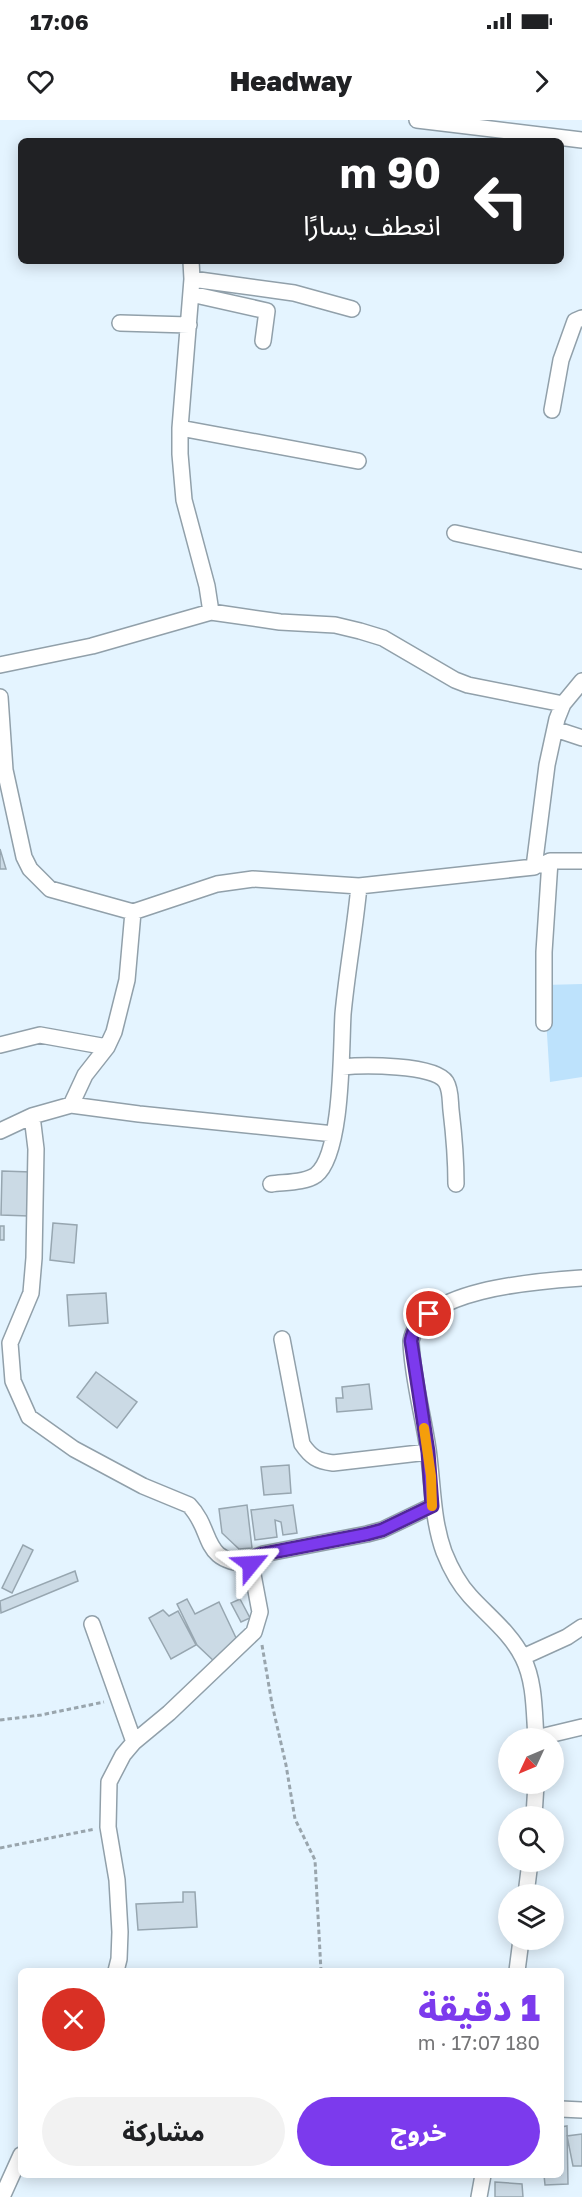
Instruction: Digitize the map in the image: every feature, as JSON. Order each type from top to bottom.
[{"type":"street","points":[[417,120],[504,125],[582,141]]},
{"type":"street","points":[[191,264],[192,287],[180,428],[180,454],[184,500],[207,586],[211,612]]},
{"type":"street","points":[[192,287],[294,293],[352,309]]},
{"type":"street","points":[[192,287],[267,311],[263,341]]},
{"type":"street","points":[[552,410],[561,360],[576,321],[582,318]]},
{"type":"street","points":[[120,323],[189,325]]},
{"type":"street","points":[[180,428],[358,461]]},
{"type":"street","points":[[455,533],[582,561]]},
{"type":"street","points":[[0,666],[92,646],[211,612],[360,631],[383,638],[455,680],[468,685],[563,704]]},
{"type":"street","points":[[534,867],[547,765],[555,729],[563,704],[582,681]]},
{"type":"street","points":[[0,697],[5,770],[24,857],[30,869],[50,889],[133,912],[217,884],[253,879],[359,886],[534,867],[550,861],[582,861]]},
{"type":"street","points":[[555,729],[582,738]]},
{"type":"street","points":[[544,1023],[544,952],[550,861]]},
{"type":"street","points":[[271,1184],[307,1179],[316,1175],[324,1164],[334,1134],[342,1067],[343,1016],[359,886]]},
{"type":"street","points":[[70,1105],[84,1074],[107,1047],[114,1032],[127,980],[133,912]]},
{"type":"street","points":[[0,1045],[40,1035],[107,1047]]},
{"type":"street","points":[[342,1067],[391,1066],[432,1074],[445,1080],[449,1089],[454,1133],[456,1184]]},
{"type":"street","points":[[0,1131],[32,1116],[70,1105],[334,1134]]},
{"type":"street","points":[[32,1116],[36,1149],[34,1258],[30,1293],[10,1343],[13,1381],[29,1417],[74,1449],[143,1486],[189,1505],[195,1511],[215,1553],[234,1563],[251,1564]]},
{"type":"street","points":[[535,1728],[533,1698],[523,1657],[503,1630],[468,1594],[456,1577],[445,1553],[432,1506],[428,1452],[412,1351],[412,1333],[439,1306],[475,1293],[582,1278]]},
{"type":"street","points":[[282,1339],[302,1444],[310,1456],[320,1462],[333,1463],[428,1452]]},
{"type":"street","points":[[117,1968],[120,1932],[117,1880],[108,1827],[109,1782],[118,1762],[134,1742],[169,1713],[254,1632],[260,1612],[251,1564],[256,1556],[382,1530],[432,1506]]},
{"type":"street","points":[[92,1624],[134,1742]]},
{"type":"street","points":[[523,1657],[567,1637],[582,1627]]},
{"type":"street","points":[[564,1732],[582,1727]]},
{"type":"street","points":[[517,1968],[520,1950]]},
{"type":"street","points":[[564,2109],[582,2110]]},
{"type":"street","points":[[2,2197],[18,2162]]},
{"type":"street","points":[[479,2197],[482,2178]]},
{"type":"path","points":[[257,1626],[295,1819],[315,1860],[321,1968]]},
{"type":"path","points":[[0,1720],[40,1716],[119,1699]]},
{"type":"path","points":[[0,1848],[108,1827]]},
{"type":"shaded area","points":[[582,984],[582,1077],[550,1082],[544,985]]},
{"type":"building","points":[[0,849],[6,869],[0,869]]},
{"type":"building","points":[[2,1171],[31,1172],[29,1216],[1,1215]]},
{"type":"building","points":[[53,1223],[77,1225],[74,1263],[50,1260]]},
{"type":"building","points":[[0,1226],[4,1226],[4,1240],[0,1240]]},
{"type":"building","points":[[106,1293],[108,1323],[69,1326],[67,1295]]},
{"type":"building","points":[[96,1372],[137,1402],[117,1428],[77,1397]]},
{"type":"building","points":[[369,1384],[372,1409],[337,1412],[336,1398],[343,1398],[342,1387]]},
{"type":"building","points":[[289,1465],[291,1493],[264,1495],[261,1467]]},
{"type":"building","points":[[247,1505],[252,1548],[239,1549],[222,1533],[219,1509]]},
{"type":"building","points":[[293,1505],[297,1533],[283,1535],[281,1522],[275,1520],[277,1537],[255,1540],[251,1510]]},
{"type":"building","points":[[23,1545],[33,1550],[12,1593],[2,1588]]},
{"type":"building","points":[[75,1571],[78,1581],[1,1613],[0,1601]]},
{"type":"building","points":[[187,1599],[195,1614],[219,1602],[238,1642],[217,1664],[197,1645],[177,1604]]},
{"type":"building","points":[[240,1599],[250,1618],[241,1622],[231,1603]]},
{"type":"building","points":[[163,1610],[169,1616],[178,1611],[196,1645],[171,1659],[149,1618]]},
{"type":"building","points":[[183,1892],[195,1892],[197,1927],[138,1930],[136,1904],[183,1902]]},
{"type":"building","points":[[564,2126],[567,2126],[568,2184],[545,2185],[544,2178],[564,2178]]},
{"type":"building","points":[[582,2134],[582,2166],[573,2166],[567,2136]]},
{"type":"building","points":[[495,2182],[522,2184],[523,2197],[495,2197]]},
{"type":"slow traffic","points":[[424,1428],[431,1476],[432,1506]]},
{"type":"route","points":[[251,1564],[253,1558],[263,1554],[382,1530],[432,1506],[428,1452],[411,1341],[412,1333],[429,1314]]}]
